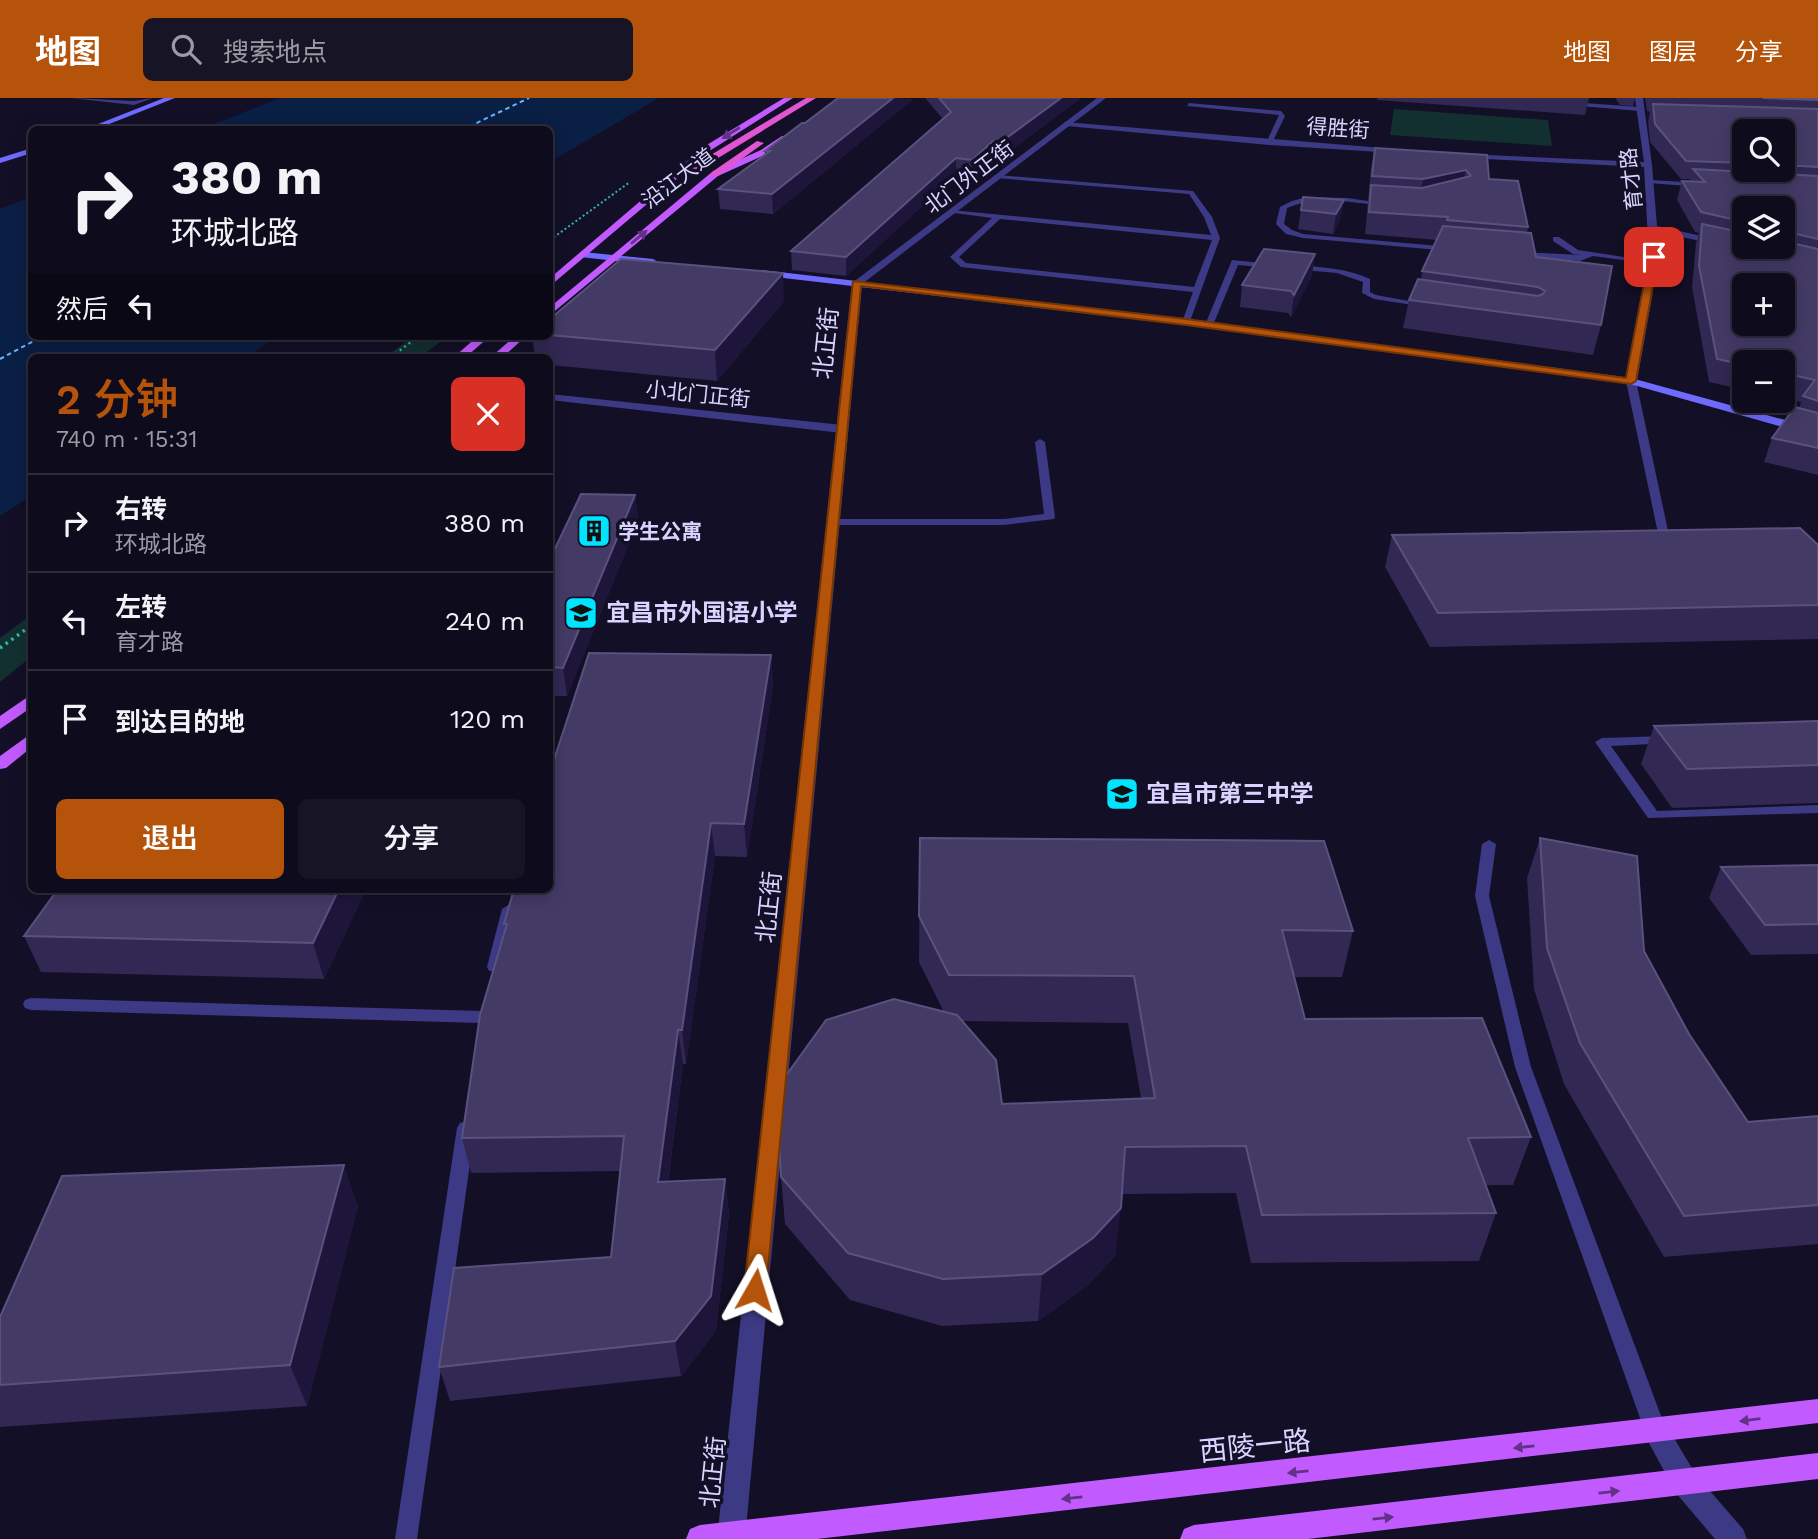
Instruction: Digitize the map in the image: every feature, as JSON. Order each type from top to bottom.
[{"type":"highway","points":[[678,174],[707,161],[816,100]]},
{"type":"highway","points":[[715,174],[816,100]]},
{"type":"main road","points":[[97,126],[171,98]]},
{"type":"main road","name":"沿江大道","points":[[553,280],[708,148],[789,98]]},
{"type":"main road","name":"沿江大道","points":[[553,309],[715,174],[764,152],[799,129]]},
{"type":"main road","points":[[0,161],[28,151]]},
{"type":"main road","points":[[583,255],[668,264]]},
{"type":"main road","points":[[749,272],[1186,322],[1631,381],[1818,433]]},
{"type":"main road","points":[[463,354],[480,340]]},
{"type":"main road","points":[[500,354],[516,340]]},
{"type":"main road","points":[[0,724],[28,702]]},
{"type":"main road","points":[[0,764],[28,741]]},
{"type":"main road","name":"西陵一路","points":[[700,1539],[731,1538],[1818,1411]]},
{"type":"main road","points":[[1194,1539],[1686,1484],[1818,1466]]},
{"type":"street","name":"北门外正街","points":[[857,283],[1102,98]]},
{"type":"street","points":[[1640,108],[1655,117]]},
{"type":"street","name":"育才路","points":[[1631,381],[1653,262],[1650,182],[1640,108]]},
{"type":"street","name":"得胜街","points":[[1067,124],[1269,144],[1407,152]]},
{"type":"street","points":[[1449,155],[1648,165]]},
{"type":"street","points":[[1653,228],[1732,244]]},
{"type":"street","name":"北正街","points":[[731,1538],[857,283]]},
{"type":"street","name":"小北门正街","points":[[553,397],[842,429]]},
{"type":"street","points":[[1656,1432],[1686,1484],[1733,1539]]},
{"type":"lane","points":[[74,98],[134,103],[150,98]]},
{"type":"lane","points":[[1560,103],[1640,108]]},
{"type":"lane","points":[[1189,105],[1281,113],[1269,144]]},
{"type":"lane","points":[[998,177],[1191,192],[1208,217],[1216,238],[1186,322]]},
{"type":"lane","points":[[1650,182],[1714,185]]},
{"type":"lane","points":[[1398,205],[1317,200],[1295,202],[1284,207],[1280,223],[1289,232],[1303,236],[1465,250]]},
{"type":"lane","points":[[951,212],[1216,238]]},
{"type":"lane","points":[[998,217],[954,257],[964,265],[1196,290]]},
{"type":"lane","points":[[1556,239],[1569,248],[1590,255],[1653,262]]},
{"type":"lane","points":[[1505,253],[1580,259],[1590,255]]},
{"type":"lane","points":[[1209,325],[1235,262],[1355,275],[1367,281],[1366,293],[1374,297],[1440,307]]},
{"type":"lane","points":[[1631,381],[1665,540],[1651,542]]},
{"type":"lane","points":[[832,522],[1004,522],[1050,517],[1040,442]]},
{"type":"lane","points":[[1683,740],[1602,742],[1653,815],[1818,809]]},
{"type":"lane","points":[[1489,844],[1482,896],[1523,1067],[1656,1432]]},
{"type":"lane","points":[[31,1004],[484,1011],[513,897]]},
{"type":"lane","points":[[407,1539],[468,1113]]},
{"type":"path","points":[[395,354],[414,340]]},
{"type":"path","points":[[0,648],[28,628]]},
{"type":"green space","points":[[1394,109],[1548,120],[1552,146],[1390,135]]},
{"type":"green space","points":[[408,340],[443,340],[424,354],[389,354]]},
{"type":"green space","points":[[28,617],[28,659],[0,682],[0,638]]},
{"type":"water","points":[[280,98],[659,98],[553,160],[553,126],[209,126]]},
{"type":"water","points":[[28,198],[28,340],[272,340],[251,354],[28,354],[28,498],[0,516],[0,209]]},
{"type":"building","points":[[838,98],[893,98],[772,194],[718,189],[770,151],[765,151]]},
{"type":"building","points":[[939,98],[1061,98],[1001,142],[993,141],[972,160],[956,158],[846,257],[791,251],[951,112]]},
{"type":"building","points":[[1763,98],[1818,98],[1818,100]]},
{"type":"building","points":[[1653,104],[1818,109],[1818,167],[1795,166],[1795,119],[1732,119],[1732,163],[1686,161],[1655,124]]},
{"type":"building","points":[[1375,148],[1487,155],[1489,179],[1518,181],[1528,227],[1447,220],[1448,217],[1369,212],[1371,185],[1422,188],[1471,176],[1466,170],[1423,179],[1372,176]]},
{"type":"building","points":[[1693,169],[1732,171],[1732,182],[1795,182],[1795,175],[1818,176],[1818,239],[1795,234],[1795,196],[1732,196],[1732,219],[1701,212],[1682,181],[1705,182]]},
{"type":"building","points":[[1303,197],[1344,200],[1336,214],[1301,210]]},
{"type":"building","points":[[1702,224],[1732,230],[1732,259],[1795,259],[1795,244],[1818,249],[1818,401],[1803,396],[1815,380],[1795,376],[1795,350],[1732,350],[1732,362],[1717,359],[1699,266]]},
{"type":"building","points":[[1443,226],[1531,233],[1536,257],[1612,266],[1601,325],[1409,300],[1418,279],[1538,296],[1545,291],[1538,287],[1422,271]]},
{"type":"building","points":[[1264,249],[1315,254],[1294,295],[1291,291],[1242,285]]},
{"type":"building","points":[[621,259],[783,273],[715,350],[553,335],[553,316]]},
{"type":"building","points":[[1795,407],[1818,413],[1818,448],[1772,438],[1791,413],[1795,413]]},
{"type":"building","points":[[581,494],[635,495],[563,668],[553,667],[553,553]]},
{"type":"building","points":[[1800,528],[1818,545],[1818,605],[1438,613],[1392,535]]},
{"type":"building","points":[[589,653],[771,655],[744,824],[711,823],[682,1030],[678,1030],[658,1182],[725,1179],[711,1296],[675,1341],[439,1367],[454,1268],[611,1257],[624,1136],[462,1138],[480,1015],[507,924],[504,924],[513,893],[553,893],[553,763]]},
{"type":"building","points":[[1818,721],[1818,765],[1687,769],[1654,726]]},
{"type":"building","points":[[920,838],[1324,841],[1353,931],[1282,930],[1305,1019],[1482,1018],[1531,1137],[1468,1138],[1496,1213],[1262,1215],[1246,1146],[1125,1147],[1121,1208],[1093,1238],[1042,1274],[943,1279],[848,1253],[781,1177],[778,1125],[782,1081],[826,1020],[894,999],[957,1015],[996,1060],[1002,1104],[1155,1098],[1134,976],[949,975],[919,916]]},
{"type":"building","points":[[1540,838],[1637,856],[1644,951],[1689,1034],[1748,1122],[1818,1116],[1818,1205],[1684,1216],[1580,1043],[1547,948]]},
{"type":"building","points":[[1818,865],[1818,924],[1765,925],[1721,867]]},
{"type":"building","points":[[55,893],[337,893],[313,943],[24,936]]},
{"type":"building","points":[[344,1165],[290,1365],[0,1385],[0,1317],[62,1176]]},
{"type":"ferry route","points":[[470,126],[529,98]]},
{"type":"ferry route","points":[[0,359],[36,340]]},
{"type":"place","name":"学生公寓","points":[[594,531]]},
{"type":"place","name":"宜昌市外国语小学","points":[[581,613]]},
{"type":"place","name":"宜昌市第三中学","points":[[1122,794]]},
{"type":"route","points":[[755,1290],[857,283],[1186,322],[1631,381],[1654,257]]}]
